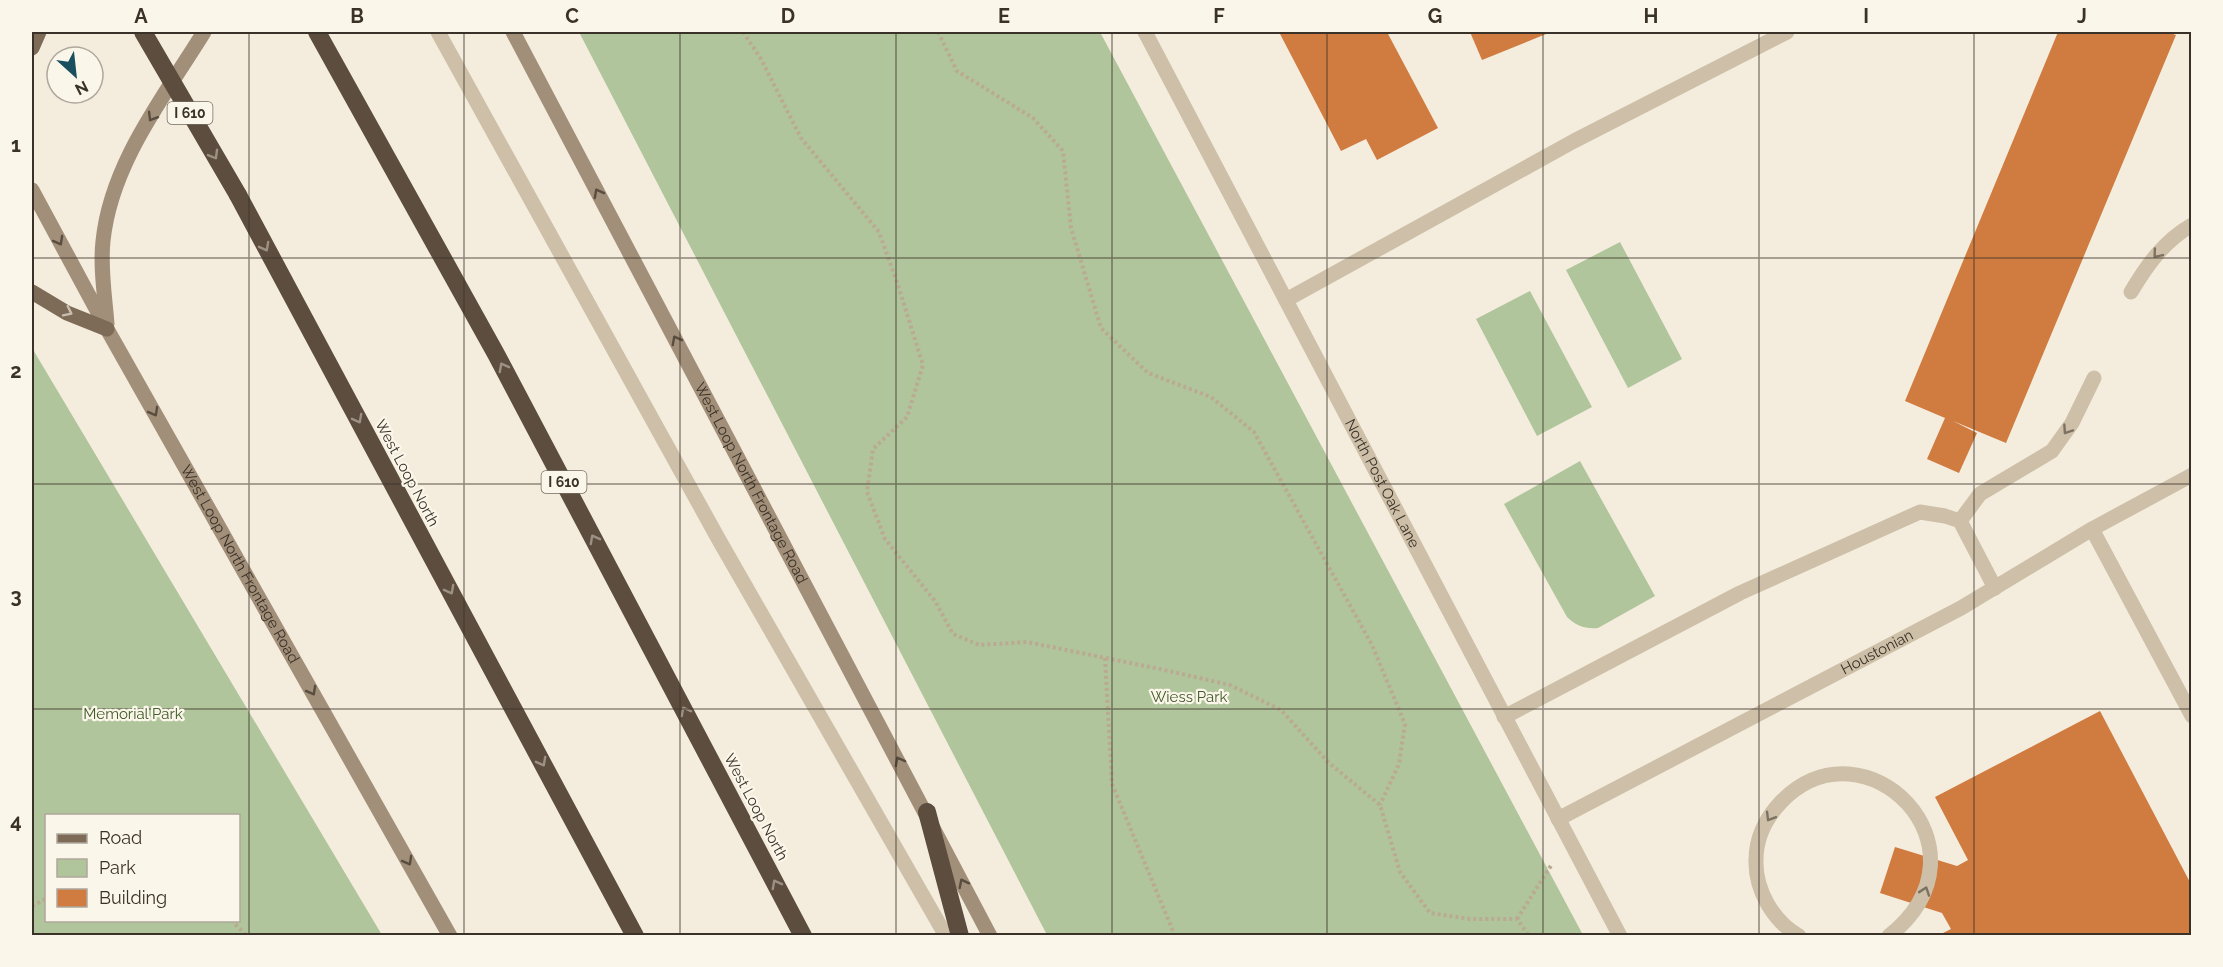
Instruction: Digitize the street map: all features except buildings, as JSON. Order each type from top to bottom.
[{"type":"highway","name":"West Loop North","points":[[143,32],[238,195],[635,936]]},
{"type":"highway","name":"West Loop North","points":[[317,32],[496,354],[803,936]]},
{"type":"highway","points":[[927,812],[960,936]]},
{"type":"main road","points":[[32,48],[39,32]]},
{"type":"main road","points":[[32,292],[67,313],[107,329],[103,243],[114,187],[124,163],[204,32]]},
{"type":"main road","name":"West Loop North Frontage Road","points":[[513,32],[927,812],[990,936]]},
{"type":"main road","name":"West Loop North Frontage Road","points":[[32,190],[107,329],[450,936]]},
{"type":"street","points":[[438,32],[719,540],[946,936]]},
{"type":"street","name":"North Post Oak Lane","points":[[1145,32],[1620,936]]},
{"type":"street","points":[[1286,300],[1574,141],[1787,32]]},
{"type":"street","points":[[2131,292],[2144,270],[2172,236],[2192,225]]},
{"type":"street","points":[[1960,521],[1980,494],[2052,452],[2072,423],[2094,378]]},
{"type":"street","name":"Houstonian","points":[[1558,819],[1995,588],[2092,530],[2192,475]]},
{"type":"street","points":[[1504,717],[1740,593],[1920,512],[1960,521],[1995,588]]},
{"type":"street","points":[[2092,530],[2192,716]]},
{"type":"street","points":[[1798,936],[1788,929],[1770,909],[1759,886],[1756,860],[1760,834],[1772,811],[1790,792],[1813,780],[1839,774],[1865,777],[1889,787],[1909,803],[1923,825],[1931,850],[1930,876],[1922,901],[1906,922],[1889,936]]},
{"type":"path","points":[[743,32],[761,59],[801,138],[879,232],[923,365],[907,417],[873,448],[867,492],[885,539],[935,601],[953,634],[980,645],[1027,642],[1230,685],[1281,710],[1329,763],[1380,805],[1400,872],[1430,913],[1470,919],[1517,919]]},
{"type":"path","points":[[938,32],[957,71],[1033,118],[1063,151],[1071,228],[1101,328],[1148,373],[1211,398],[1254,432],[1371,645],[1405,724],[1399,764],[1380,805]]},
{"type":"path","points":[[1105,658],[1112,784],[1175,936]]},
{"type":"path","points":[[1517,919],[1568,838]]},
{"type":"path","points":[[1517,919],[1529,936]]},
{"type":"path","points":[[232,922],[247,936]]},
{"type":"green space","name":"Wiess Park","points":[[579,32],[1100,32],[1583,935],[1047,935]]},
{"type":"green space","points":[[1620,242],[1682,359],[1628,388],[1566,270]]},
{"type":"green space","points":[[1530,291],[1592,407],[1537,436],[1476,319]]},
{"type":"green space","name":"Memorial Park","points":[[32,346],[35,353],[382,935],[32,935]]},
{"type":"green space","points":[[1580,461],[1655,596],[1598,628],[1581,626],[1567,617],[1504,504]]}]
